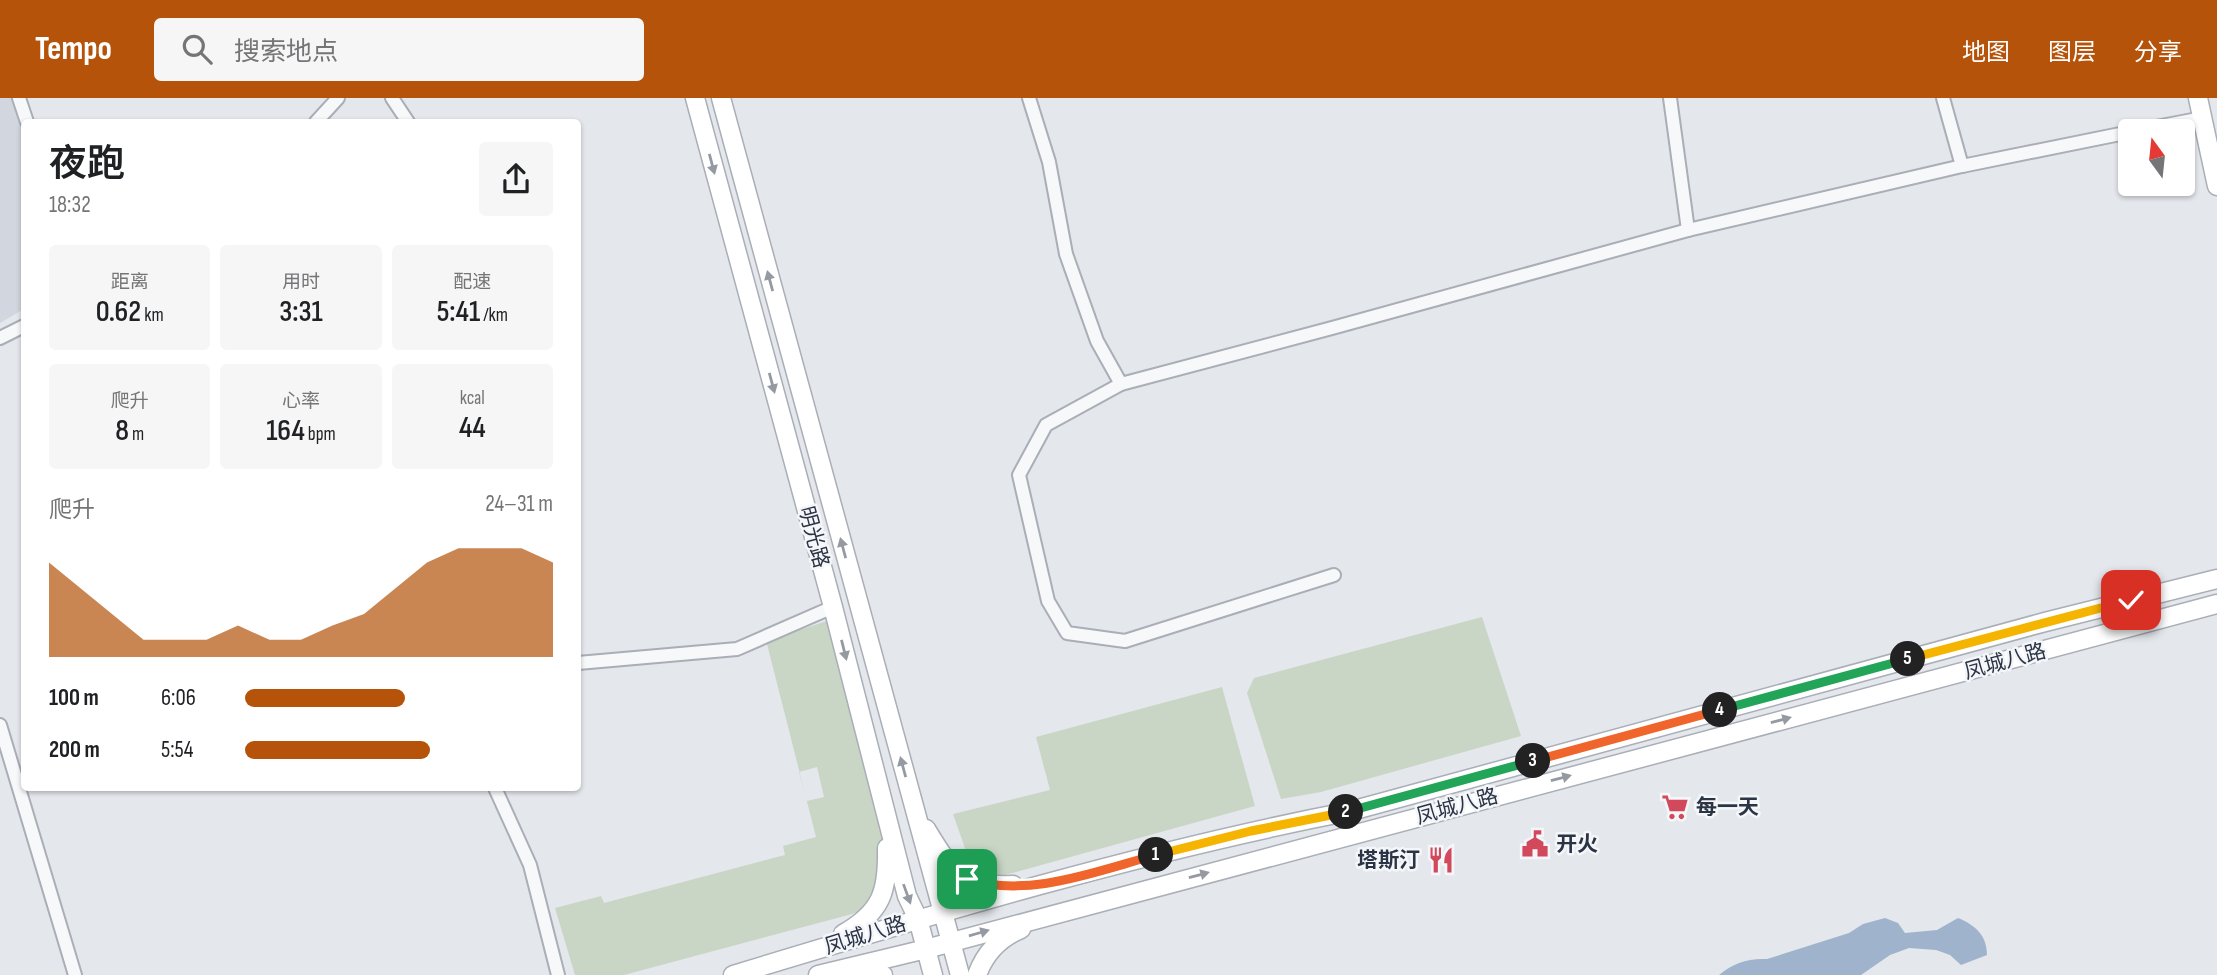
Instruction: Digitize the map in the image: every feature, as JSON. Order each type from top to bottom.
[{"type":"main road","name":"明光路","points":[[695,98],[833,607],[907,896],[918,919],[933,975]]},
{"type":"main road","name":"明光路","points":[[721,98],[960,975]]},
{"type":"main road","points":[[2199,98],[2217,186]]},
{"type":"main road","name":"凤城八路","points":[[733,975],[942,911],[1251,831],[1351,811],[2019,629],[2217,579]]},
{"type":"main road","name":"凤城八路","points":[[821,974],[950,942],[2217,604]]},
{"type":"main road","points":[[915,811],[942,854],[956,872],[967,879],[992,886],[1051,883]]},
{"type":"main road","points":[[817,949],[860,924],[878,903],[887,881],[887,820]]},
{"type":"main road","points":[[977,975],[986,956],[1002,940],[1061,911]]},
{"type":"main road","points":[[821,974],[861,972],[883,975]]},
{"type":"street","points":[[19,98],[26,119]]},
{"type":"street","points":[[319,119],[338,98]]},
{"type":"street","points":[[392,98],[406,119]]},
{"type":"street","points":[[1029,98],[1049,162],[1066,254],[1097,341],[1121,383]]},
{"type":"street","points":[[1670,98],[1688,230]]},
{"type":"street","points":[[1943,98],[1962,166]]},
{"type":"street","points":[[2195,120],[2203,118]]},
{"type":"street","points":[[1334,575],[1125,641],[1067,633],[1048,601],[1019,475],[1046,425],[1121,383],[1688,230],[1962,166],[2118,134]]},
{"type":"street","points":[[0,338],[21,328]]},
{"type":"street","points":[[581,663],[737,649],[833,607]]},
{"type":"street","points":[[0,725],[75,975]]},
{"type":"street","points":[[496,791],[530,865],[558,975]]},
{"type":"shaded area","points":[[0,98],[15,98],[22,119],[21,311],[0,323]]},
{"type":"green space","points":[[1482,617],[1521,736],[1321,792],[1281,799],[1247,693],[1254,678]]},
{"type":"green space","points":[[827,621],[891,856],[881,903],[852,914],[624,975],[575,975],[555,908],[601,896],[604,903],[785,855],[783,846],[816,837],[805,795],[807,801],[824,797],[817,767],[799,772],[767,644]]},
{"type":"green space","points":[[1222,687],[1255,806],[1005,875],[980,871],[966,851],[953,814],[1050,790],[1036,737]]},
{"type":"water","points":[[1885,918],[1898,923],[1905,933],[1937,930],[1958,918],[1979,932],[1985,942],[1987,955],[1961,965],[1950,955],[1936,950],[1909,948],[1890,955],[1861,975],[1719,975],[1741,962],[1767,959],[1849,933],[1863,924]]},
{"type":"place","name":"每一天","points":[[1675,807]]},
{"type":"place","name":"开火","points":[[1535,844]]},
{"type":"place","name":"塔斯汀","points":[[1441,860]]},
{"type":"route","points":[[967,879],[992,886],[1051,883],[1251,831],[1351,811],[2131,600]]}]
